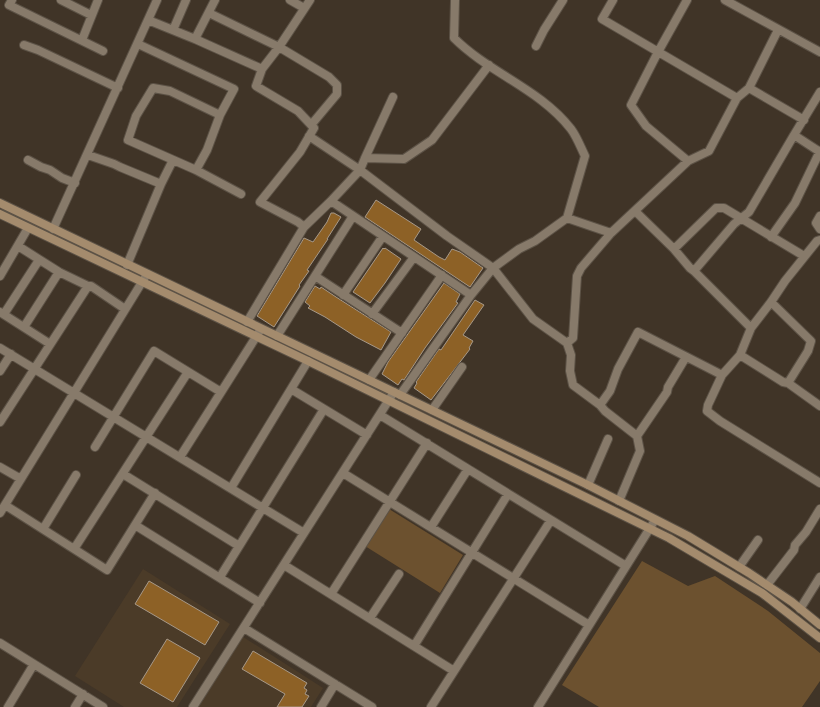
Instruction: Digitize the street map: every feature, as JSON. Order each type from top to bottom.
[{"type":"street","points":[[12,0],[9,5],[103,51]]},
{"type":"street","points":[[61,0],[91,15]]},
{"type":"street","points":[[82,40],[98,0]]},
{"type":"street","points":[[53,229],[88,155],[157,0]]},
{"type":"street","points":[[173,30],[186,0]]},
{"type":"street","points":[[195,39],[215,0]]},
{"type":"street","points":[[290,0],[304,8]]},
{"type":"street","points":[[304,227],[298,222],[260,202],[300,152],[314,128],[298,111],[256,86],[262,69],[279,47],[310,0]]},
{"type":"street","points":[[193,707],[389,401],[397,394],[493,268],[567,218],[585,156],[572,130],[544,103],[522,86],[466,50],[454,38],[455,0]]},
{"type":"street","points":[[536,46],[563,0]]},
{"type":"street","points":[[613,0],[602,19],[737,98]]},
{"type":"street","points":[[687,0],[630,105],[646,126],[688,161]]},
{"type":"street","points":[[725,0],[820,52]]},
{"type":"street","points":[[209,13],[279,47],[329,77],[337,85],[337,94],[311,125]]},
{"type":"street","points":[[148,20],[262,69]]},
{"type":"street","points":[[567,343],[573,338],[577,276],[581,268],[611,233],[688,161],[709,151],[737,98],[749,88],[778,30]]},
{"type":"street","points":[[138,44],[234,89],[220,114],[207,150],[196,170]]},
{"type":"street","points":[[24,46],[38,50],[118,88]]},
{"type":"street","points":[[365,158],[404,159],[432,140],[489,65]]},
{"type":"street","points":[[220,114],[170,91],[153,88],[136,116],[128,140],[196,170],[241,194]]},
{"type":"street","points":[[749,88],[804,120]]},
{"type":"street","points":[[694,271],[734,224],[749,212],[820,92]]},
{"type":"street","points":[[247,322],[304,227],[360,170],[393,97]]},
{"type":"street","points":[[771,237],[795,203],[820,151],[794,135]]},
{"type":"street","points":[[309,136],[360,170],[493,268],[533,319],[567,343],[571,355],[570,371],[573,385],[600,405],[604,411],[636,436],[640,451],[619,501]]},
{"type":"street","points":[[88,155],[114,164],[161,184]]},
{"type":"street","points":[[28,160],[40,167],[50,170],[62,178],[75,183]]},
{"type":"street","points":[[127,265],[161,184],[173,160]]},
{"type":"street","points":[[331,201],[471,295]]},
{"type":"street","points":[[0,203],[588,485],[688,536],[767,585],[820,625]]},
{"type":"street","points":[[674,249],[716,208],[724,208],[804,256]]},
{"type":"street","points":[[635,211],[751,328]]},
{"type":"street","points":[[1,216],[308,361],[669,538],[762,593],[820,638]]},
{"type":"street","points":[[277,336],[353,216]]},
{"type":"street","points":[[820,216],[816,223],[820,229]]},
{"type":"street","points":[[567,218],[611,233]]},
{"type":"street","points":[[0,276],[28,228]]},
{"type":"street","points":[[344,295],[383,236]]},
{"type":"street","points":[[820,240],[817,241],[784,281],[771,302],[751,328],[740,355],[722,375],[708,404],[707,411],[720,421],[820,483]]},
{"type":"street","points":[[18,246],[60,272],[88,286],[91,286],[125,309]]},
{"type":"street","points":[[372,314],[414,257]]},
{"type":"street","points":[[39,260],[2,313],[50,344]]},
{"type":"street","points":[[24,328],[60,272]]},
{"type":"street","points":[[147,274],[2,509],[43,530],[107,570],[155,493]]},
{"type":"street","points":[[315,276],[402,333]]},
{"type":"street","points":[[369,380],[442,276]]},
{"type":"street","points":[[0,422],[88,286]]},
{"type":"street","points":[[771,302],[811,341],[808,351],[788,383]]},
{"type":"street","points":[[180,457],[261,329]]},
{"type":"street","points":[[600,405],[610,391],[618,368],[638,332],[722,375]]},
{"type":"street","points":[[0,348],[114,416],[304,534]]},
{"type":"street","points":[[95,447],[154,351],[221,392]]},
{"type":"street","points":[[0,371],[11,354]]},
{"type":"street","points":[[740,355],[783,382],[788,383],[820,406]]},
{"type":"street","points":[[636,436],[667,392],[668,387],[686,357]]},
{"type":"street","points":[[231,488],[308,361]]},
{"type":"street","points":[[432,410],[462,367]]},
{"type":"street","points":[[74,549],[188,372]]},
{"type":"street","points":[[291,389],[367,435]]},
{"type":"street","points":[[220,577],[324,409]]},
{"type":"street","points":[[380,415],[626,566]]},
{"type":"street","points":[[588,485],[608,439]]},
{"type":"street","points":[[331,594],[427,443]]},
{"type":"street","points":[[0,466],[21,479]]},
{"type":"street","points":[[431,527],[468,469]]},
{"type":"street","points":[[343,473],[589,625]]},
{"type":"street","points":[[123,474],[239,546]]},
{"type":"street","points":[[43,530],[76,475]]},
{"type":"street","points":[[414,646],[508,494]]},
{"type":"street","points":[[767,585],[794,550],[795,545],[806,532],[820,509]]},
{"type":"street","points":[[431,707],[550,520]]},
{"type":"street","points":[[538,707],[655,520]]},
{"type":"street","points":[[135,525],[260,602]]},
{"type":"street","points":[[739,567],[758,540]]},
{"type":"street","points":[[284,565],[454,671]]},
{"type":"street","points":[[370,618],[399,574]]},
{"type":"street","points":[[800,609],[820,577]]},
{"type":"street","points":[[244,628],[372,707]]},
{"type":"street","points":[[0,643],[103,707]]},
{"type":"street","points":[[8,707],[34,664]]},
{"type":"street","points":[[321,707],[336,684]]},
{"type":"street","points":[[75,707],[83,694]]},
{"type":"shaded area","points":[[389,509],[463,555],[440,593],[365,546]]},
{"type":"shaded area","points":[[642,561],[688,586],[715,576],[768,611],[820,653],[820,681],[802,707],[599,707],[562,685]]},
{"type":"shaded area","points":[[143,569],[230,624],[177,707],[124,707],[75,676]]},
{"type":"shaded area","points":[[237,633],[323,688],[311,707],[190,707]]},
{"type":"building","points":[[376,200],[421,229],[414,240],[439,257],[445,260],[452,249],[460,252],[483,268],[470,287],[365,217]]},
{"type":"building","points":[[331,213],[341,217],[307,270],[309,271],[274,327],[257,316],[304,238],[313,242],[327,222]]},
{"type":"building","points":[[383,248],[401,259],[370,303],[353,292]]},
{"type":"building","points":[[444,283],[460,294],[456,302],[458,303],[404,380],[402,379],[398,385],[382,374],[388,362]]},
{"type":"building","points":[[315,286],[320,289],[321,287],[391,332],[381,350],[308,308],[310,306],[305,302]]},
{"type":"building","points":[[475,300],[484,305],[463,335],[473,341],[469,348],[470,349],[431,400],[414,388],[417,383],[416,382],[439,349],[441,350]]},
{"type":"building","points":[[149,581],[219,622],[205,645],[135,604]]},
{"type":"building","points":[[167,639],[200,658],[173,702],[140,683]]},
{"type":"building","points":[[253,651],[307,683],[304,688],[307,690],[305,694],[309,696],[302,707],[277,707],[285,694],[242,669]]}]
